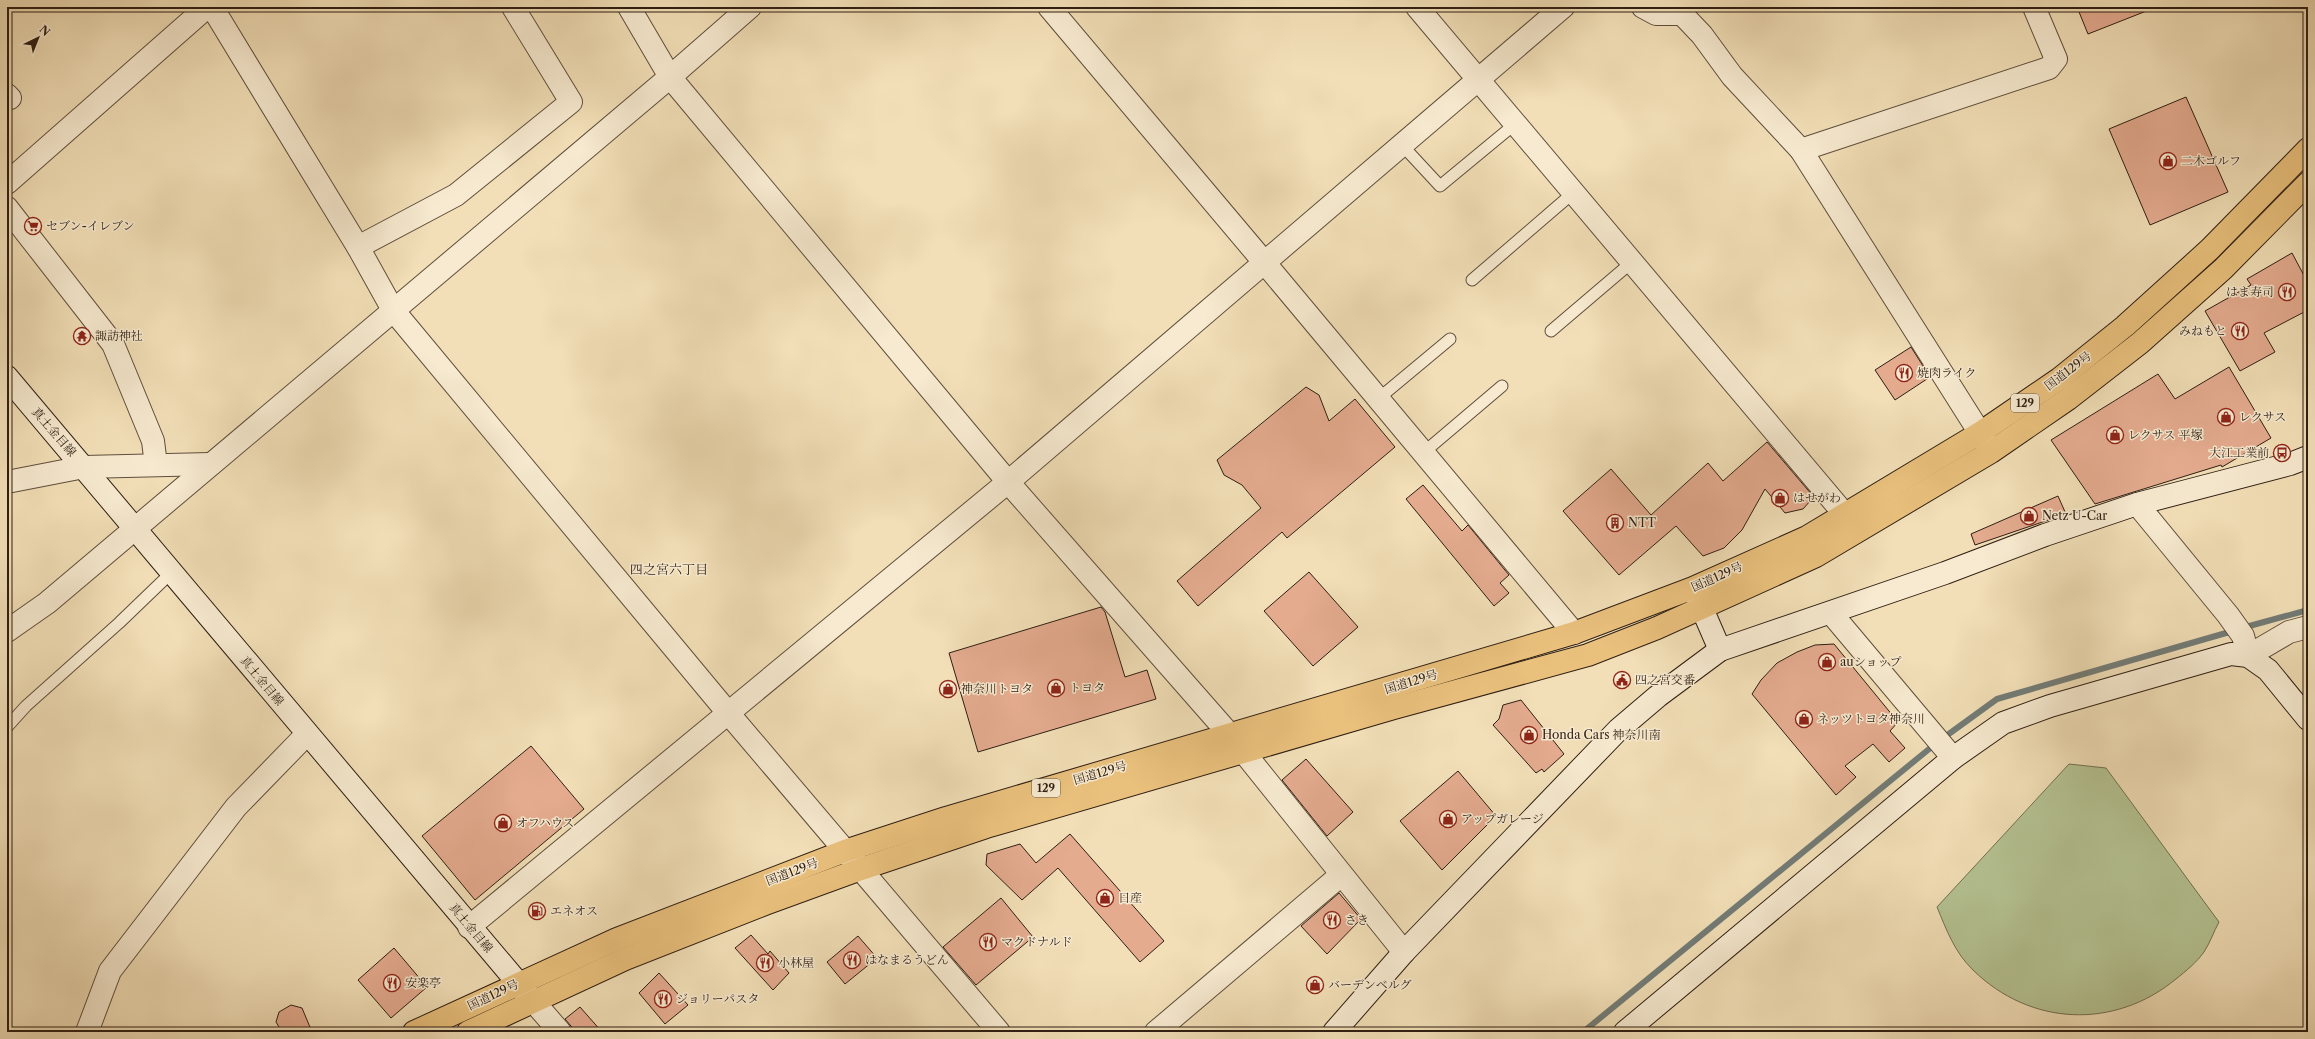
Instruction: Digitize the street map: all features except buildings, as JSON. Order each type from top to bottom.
[{"type":"highway","name":"国道129号","points":[[414,1032],[616,939],[845,851],[946,818],[1574,633],[1693,588],[1807,537],[1980,433],[2059,380],[2125,326],[2210,249],[2308,149]]},
{"type":"highway","name":"国道129号","points":[[468,1032],[625,959],[765,904],[861,869],[986,827],[1394,708],[1588,655],[1702,608],[1816,556],[1860,532],[1991,452],[2068,399],[2140,343],[2223,269],[2308,183]]},
{"type":"street","points":[[7,183],[207,7]]},
{"type":"street","points":[[212,7],[358,247],[393,310],[729,714],[999,1032]]},
{"type":"street","points":[[358,247],[456,195],[571,102],[513,7]]},
{"type":"street","points":[[629,7],[670,77],[1008,482],[1230,735],[1404,952]]},
{"type":"street","points":[[7,630],[47,603],[670,77],[750,7]]},
{"type":"street","points":[[1049,7],[1574,633]]},
{"type":"street","points":[[1417,7],[1860,532]]},
{"type":"street","points":[[469,927],[729,714],[1008,482],[1563,7]]},
{"type":"street","points":[[1643,7],[1656,14],[1682,14],[1702,35],[1732,76],[1801,150],[1991,452]]},
{"type":"street","points":[[1801,150],[2049,68],[2056,59],[2034,7]]},
{"type":"street","points":[[7,208],[113,344],[153,441],[156,465]]},
{"type":"street","name":"真土金目線","points":[[7,377],[469,927],[560,1032]]},
{"type":"street","points":[[1334,1032],[1404,952],[1618,730],[1658,696],[1720,650],[1831,613],[2137,504],[2302,463]]},
{"type":"street","points":[[7,482],[84,467],[210,464]]},
{"type":"street","points":[[2137,504],[2228,615],[2245,646],[2268,670],[2308,719]]},
{"type":"street","points":[[1693,588],[1720,650]]},
{"type":"street","points":[[1831,613],[1953,758]]},
{"type":"street","points":[[1625,1032],[1953,758],[2003,723],[2050,706],[2231,654],[2245,646],[2308,627]]},
{"type":"street","points":[[87,1032],[110,971],[236,807],[307,734]]},
{"type":"street","points":[[1156,1032],[1341,875]]},
{"type":"lane","points":[[1402,145],[1440,186],[1515,124]]},
{"type":"lane","points":[[1472,280],[1573,193]]},
{"type":"lane","points":[[1551,331],[1632,262]]},
{"type":"lane","points":[[1378,399],[1450,338]]},
{"type":"lane","points":[[1423,453],[1502,386]]},
{"type":"lane","points":[[7,727],[26,706],[119,623],[172,573]]},
{"type":"green space","points":[[2069,764],[2106,768],[2219,922],[2204,952],[2195,963],[2152,996],[2126,1007],[2100,1013],[2073,1015],[2046,1011],[2020,1002],[1996,989],[1973,970],[1961,956],[1937,907]]},
{"type":"waterway","points":[[2242,628],[2308,610]]},
{"type":"waterway","points":[[1946,736],[1997,699],[2233,631]]},
{"type":"waterway","points":[[1583,1032],[1934,745]]},
{"type":"place","name":"二木ゴルフ","points":[[2168,161]]},
{"type":"place","name":"セブン-イレブン","points":[[33,226]]},
{"type":"place","name":"はま寿司","points":[[2287,292]]},
{"type":"place","name":"みねもと","points":[[2240,331]]},
{"type":"place","name":"諏訪神社","points":[[82,336]]},
{"type":"place","name":"焼肉ライク","points":[[1904,373]]},
{"type":"place","name":"レクサス","points":[[2226,417]]},
{"type":"place","name":"レクサス 平塚","points":[[2115,435]]},
{"type":"place","name":"大江工業前","points":[[2282,453]]},
{"type":"place","name":"はせがわ","points":[[1780,498]]},
{"type":"place","name":"Netz U-Car","points":[[2029,516]]},
{"type":"place","name":"NTT","points":[[1615,523]]},
{"type":"place","name":"auショップ","points":[[1827,662]]},
{"type":"place","name":"四之宮交番","points":[[1622,680]]},
{"type":"place","name":"トヨタ","points":[[1056,688]]},
{"type":"place","name":"神奈川トヨタ","points":[[948,689]]},
{"type":"place","name":"ネッツトヨタ神奈川","points":[[1804,719]]},
{"type":"place","name":"Honda Cars 神奈川南","points":[[1529,735]]},
{"type":"place","name":"アップガレージ","points":[[1448,819]]},
{"type":"place","name":"オフハウス","points":[[503,823]]},
{"type":"place","name":"日産","points":[[1105,898]]},
{"type":"place","name":"エネオス","points":[[537,911]]},
{"type":"place","name":"さき","points":[[1332,920]]},
{"type":"place","name":"マクドナルド","points":[[988,942]]},
{"type":"place","name":"はなまるうどん","points":[[852,960]]},
{"type":"place","name":"小林屋","points":[[765,963]]},
{"type":"place","name":"安楽亭","points":[[392,983]]},
{"type":"place","name":"バーデンベルグ","points":[[1315,985]]},
{"type":"place","name":"ジョリーパスタ","points":[[663,999]]},
{"type":"district","name":"四之宮六丁目","points":[[669,569]]}]
